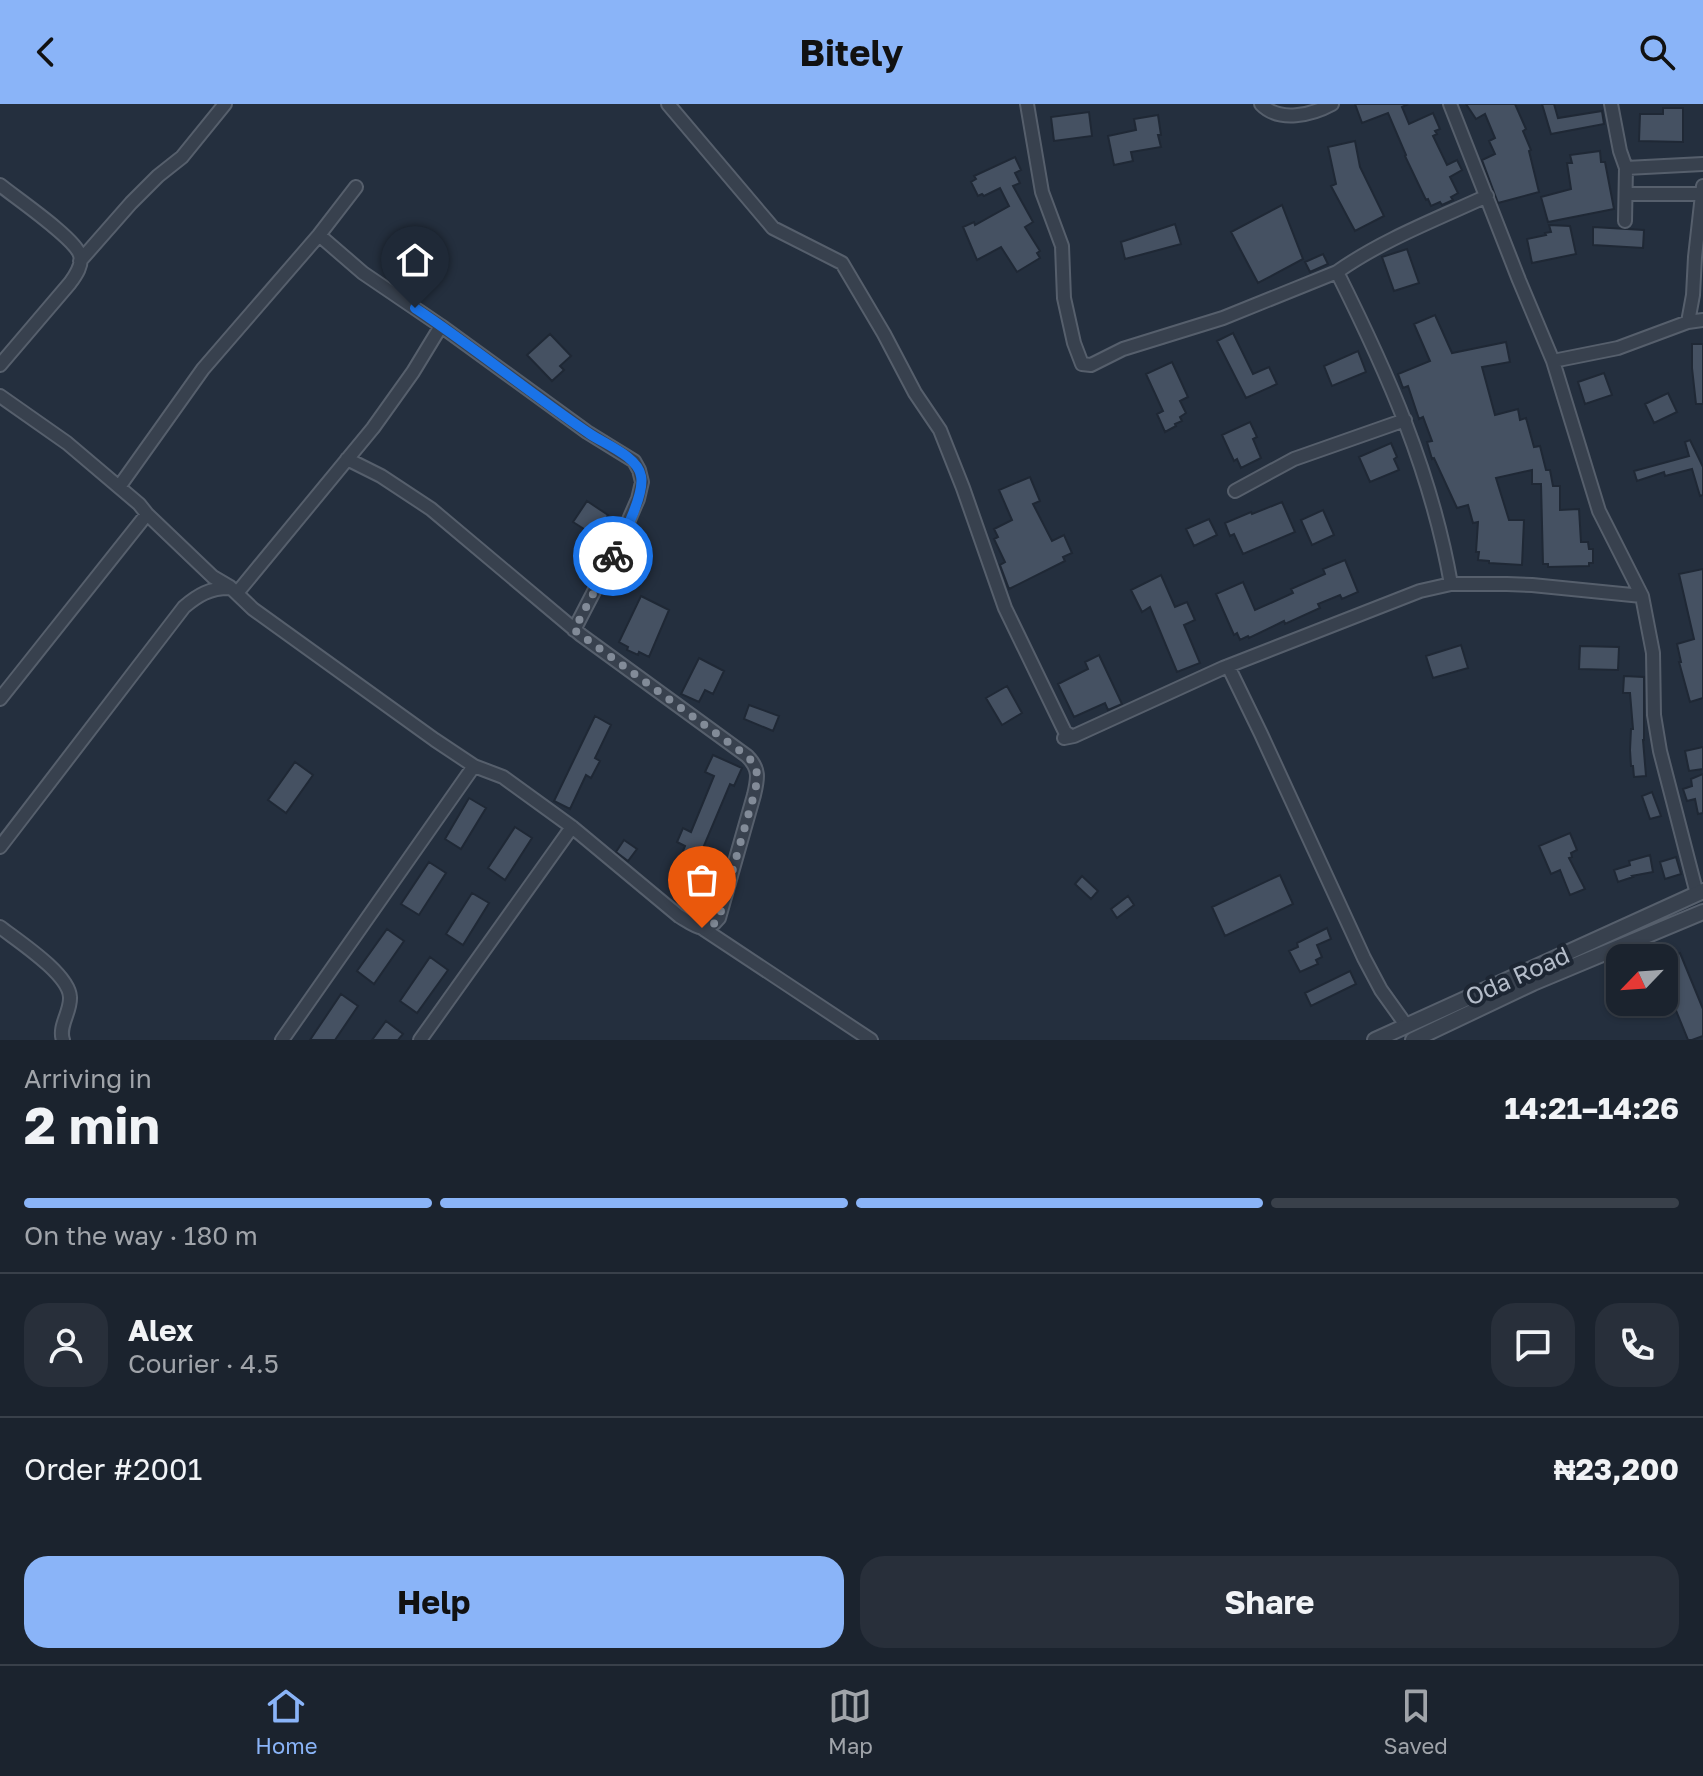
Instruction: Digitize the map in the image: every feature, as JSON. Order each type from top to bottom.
[{"type":"street","points":[[80,261],[131,203],[182,157],[225,104]]},
{"type":"street","points":[[668,104],[773,228],[842,263],[915,393],[940,430],[1005,608],[1065,732],[1071,736],[1064,738],[1074,736],[1228,666],[1420,591],[1451,584],[1532,585],[1642,596]]},
{"type":"street","points":[[1027,104],[1042,192],[1062,246],[1064,298],[1082,364],[1091,365],[1123,349],[1223,318],[1337,272],[1397,238],[1487,196]]},
{"type":"street","points":[[1261,104],[1274,114],[1293,116],[1332,104]]},
{"type":"street","points":[[1450,104],[1553,361],[1599,511],[1642,596],[1653,653],[1654,715],[1660,751],[1700,892]]},
{"type":"street","points":[[1611,104],[1626,168],[1625,221]]},
{"type":"street","points":[[1626,168],[1703,164]]},
{"type":"street","points":[[0,185],[71,241],[80,256],[79,270],[70,283],[0,365]]},
{"type":"street","points":[[1688,322],[1703,186]]},
{"type":"street","points":[[119,487],[203,369],[319,235],[356,187]]},
{"type":"street","points":[[1626,194],[1702,194]]},
{"type":"street","points":[[319,235],[363,273],[587,432],[634,461],[642,482],[638,499],[574,630]]},
{"type":"street","points":[[1337,272],[1405,420],[1428,489],[1451,584]]},
{"type":"street","points":[[1553,361],[1618,348],[1688,322],[1703,320]]},
{"type":"street","points":[[234,590],[373,428],[441,326]]},
{"type":"street","points":[[0,396],[67,443],[139,504],[213,577],[234,590],[253,609],[474,766],[503,777],[572,827],[679,916],[696,927],[712,926],[719,918],[754,795],[758,778],[755,764],[574,630],[431,509],[381,476],[347,459]]},
{"type":"street","points":[[1235,491],[1294,459],[1405,420]]},
{"type":"street","points":[[0,699],[147,514]]},
{"type":"street","points":[[0,847],[184,607],[204,592],[218,588],[234,590]]},
{"type":"street","points":[[1228,666],[1364,958],[1381,990],[1406,1025]]},
{"type":"street","points":[[282,1040],[474,766]]},
{"type":"street","points":[[420,1040],[572,827]]},
{"type":"street","name":"Oda Road","points":[[1375,1040],[1700,892]]},
{"type":"street","name":"Oda Road","points":[[1413,1040],[1533,983],[1703,912]]},
{"type":"street","points":[[0,927],[52,968],[69,991],[71,999],[61,1034],[63,1040]]},
{"type":"street","points":[[702,928],[871,1040]]},
{"type":"building","points":[[1355,104],[1408,104],[1402,107],[1409,124],[1433,113],[1440,129],[1433,136],[1447,165],[1457,160],[1462,170],[1450,177],[1458,193],[1451,197],[1453,200],[1431,206],[1405,156],[1388,113],[1362,123]]},
{"type":"building","points":[[1466,104],[1515,104],[1526,129],[1523,131],[1531,150],[1539,192],[1498,203],[1482,160],[1495,154],[1489,141],[1495,138],[1485,114],[1476,119]]},
{"type":"building","points":[[1542,104],[1554,104],[1558,118],[1602,111],[1604,124],[1551,134]]},
{"type":"building","points":[[1663,108],[1683,108],[1683,142],[1639,141],[1640,114],[1663,114]]},
{"type":"building","points":[[1089,112],[1092,136],[1054,141],[1051,117]]},
{"type":"building","points":[[1158,115],[1161,147],[1131,152],[1133,161],[1114,165],[1108,136],[1136,130],[1134,119]]},
{"type":"building","points":[[1355,141],[1360,167],[1384,216],[1355,231],[1331,186],[1336,184],[1328,147]]},
{"type":"building","points":[[1600,151],[1614,209],[1548,222],[1541,197],[1571,189],[1567,163],[1572,163],[1570,155]]},
{"type":"building","points":[[1015,157],[1021,170],[1015,173],[1020,183],[1013,186],[1033,222],[1025,227],[1040,251],[1037,253],[1040,258],[1017,272],[1001,247],[977,260],[963,227],[974,222],[975,225],[1009,206],[1000,188],[978,196],[971,182],[976,179],[974,176]]},
{"type":"building","points":[[1282,205],[1303,259],[1258,283],[1231,232]]},
{"type":"building","points":[[1175,224],[1181,244],[1125,259],[1121,242]]},
{"type":"building","points":[[1549,225],[1570,226],[1576,254],[1532,263],[1527,239],[1551,232]]},
{"type":"building","points":[[1593,227],[1644,230],[1643,248],[1593,245]]},
{"type":"building","points":[[1407,249],[1419,283],[1394,291],[1382,257]]},
{"type":"building","points":[[1323,254],[1328,264],[1310,272],[1305,262]]},
{"type":"building","points":[[1435,315],[1452,353],[1506,342],[1510,362],[1482,367],[1495,415],[1518,409],[1520,420],[1526,418],[1534,447],[1540,446],[1553,486],[1560,486],[1560,510],[1579,509],[1581,542],[1588,542],[1589,549],[1593,549],[1593,563],[1589,566],[1548,567],[1548,564],[1543,564],[1541,484],[1532,484],[1532,470],[1496,478],[1509,520],[1524,520],[1522,565],[1478,560],[1478,522],[1473,523],[1468,505],[1457,508],[1432,459],[1427,442],[1432,441],[1423,417],[1419,419],[1408,386],[1403,388],[1398,374],[1430,361],[1414,324]]},
{"type":"building","points":[[1233,333],[1253,374],[1269,367],[1277,384],[1246,398],[1217,341]]},
{"type":"building","points":[[550,334],[571,356],[560,366],[564,370],[552,381],[527,355]]},
{"type":"building","points":[[1692,344],[1703,344],[1703,404],[1696,404]]},
{"type":"building","points":[[1358,351],[1366,372],[1332,386],[1324,366]]},
{"type":"building","points":[[1172,362],[1188,397],[1180,401],[1186,413],[1180,417],[1182,421],[1165,432],[1157,414],[1163,411],[1146,374]]},
{"type":"building","points":[[1604,373],[1612,395],[1585,404],[1578,382]]},
{"type":"building","points":[[1668,393],[1677,412],[1654,423],[1645,404]]},
{"type":"building","points":[[1250,422],[1261,458],[1241,468],[1237,459],[1234,461],[1222,435]]},
{"type":"building","points":[[1690,440],[1703,467],[1703,495],[1700,496],[1692,469],[1665,476],[1664,472],[1637,481],[1634,471],[1689,456],[1685,442]]},
{"type":"building","points":[[1391,443],[1399,470],[1370,482],[1359,457]]},
{"type":"building","points":[[1030,477],[1040,501],[1033,504],[1052,541],[1064,535],[1072,553],[1063,557],[1065,561],[1009,589],[1000,565],[1005,562],[994,539],[998,537],[994,529],[1012,520],[999,490]]},
{"type":"building","points":[[587,501],[608,515],[592,534],[573,522]]},
{"type":"building","points":[[1282,502],[1295,532],[1243,554],[1225,523]]},
{"type":"building","points":[[1323,510],[1334,535],[1312,545],[1301,520]]},
{"type":"building","points":[[1209,519],[1217,535],[1194,546],[1186,529]]},
{"type":"building","points":[[1345,560],[1358,592],[1318,604],[1320,608],[1249,638],[1240,640],[1237,633],[1234,635],[1216,594],[1243,582],[1255,610],[1293,593],[1291,589],[1325,574],[1323,569]]},
{"type":"building","points":[[1703,569],[1703,698],[1690,702],[1677,644],[1694,639],[1679,574]]},
{"type":"building","points":[[1161,575],[1175,607],[1187,602],[1195,620],[1184,625],[1200,663],[1177,672],[1150,607],[1142,612],[1131,590]]},
{"type":"building","points":[[641,596],[669,610],[649,657],[627,650],[628,647],[619,642]]},
{"type":"building","points":[[1461,645],[1468,668],[1433,678],[1426,656]]},
{"type":"building","points":[[1580,646],[1619,647],[1618,670],[1579,669]]},
{"type":"building","points":[[1099,655],[1122,704],[1108,710],[1105,703],[1074,717],[1058,684],[1088,669],[1085,662]]},
{"type":"building","points":[[699,658],[724,671],[713,694],[705,690],[699,702],[681,694]]},
{"type":"building","points":[[1624,676],[1644,677],[1646,776],[1634,777],[1631,766],[1633,729],[1630,693],[1623,693]]},
{"type":"building","points":[[1007,686],[1022,713],[1002,725],[986,698]]},
{"type":"building","points":[[749,705],[779,716],[773,731],[744,719]]},
{"type":"building","points":[[595,716],[611,725],[595,758],[600,761],[591,778],[586,775],[570,809],[554,801]]},
{"type":"building","points":[[1703,747],[1703,769],[1689,771],[1685,751]]},
{"type":"building","points":[[713,755],[742,768],[734,786],[730,784],[687,886],[671,880],[685,846],[677,842],[683,828],[691,832],[714,776],[705,772]]},
{"type":"building","points":[[295,762],[313,775],[286,813],[268,800]]},
{"type":"building","points":[[1703,774],[1703,813],[1698,814],[1695,799],[1687,801],[1683,789],[1692,786],[1691,779]]},
{"type":"building","points":[[1652,792],[1661,816],[1650,819],[1642,796]]},
{"type":"building","points":[[469,798],[486,808],[461,849],[445,839]]},
{"type":"building","points":[[515,827],[532,838],[505,880],[488,868]]},
{"type":"building","points":[[1570,833],[1577,850],[1569,858],[1585,889],[1570,895],[1560,870],[1551,874],[1539,846]]},
{"type":"building","points":[[624,840],[637,849],[628,861],[616,852]]},
{"type":"building","points":[[1650,855],[1653,872],[1618,882],[1614,870],[1630,865],[1629,861]]},
{"type":"building","points":[[1676,857],[1681,874],[1665,879],[1660,862]]},
{"type":"building","points":[[429,862],[446,873],[419,915],[401,904]]},
{"type":"building","points":[[1280,875],[1293,904],[1225,936],[1212,907]]},
{"type":"building","points":[[1082,876],[1098,891],[1091,899],[1075,884]]},
{"type":"building","points":[[472,893],[489,903],[463,945],[446,934]]},
{"type":"building","points":[[1128,896],[1134,905],[1117,918],[1111,909]]},
{"type":"building","points":[[1327,928],[1331,939],[1317,945],[1322,957],[1316,960],[1318,964],[1300,972],[1289,951],[1298,947],[1297,943]]},
{"type":"building","points":[[387,929],[404,941],[374,984],[357,971]]},
{"type":"building","points":[[1678,954],[1703,1009],[1703,1036],[1692,1040],[1688,1040],[1678,1015]]},
{"type":"building","points":[[430,957],[448,970],[417,1013],[400,1001]]},
{"type":"building","points":[[1350,971],[1356,984],[1311,1006],[1305,993]]},
{"type":"building","points":[[341,994],[358,1006],[335,1040],[310,1040]]},
{"type":"building","points":[[386,1021],[403,1034],[398,1040],[372,1040]]},
{"type":"way so far","points":[[613,556],[574,630],[755,764],[758,778],[719,918],[712,926],[702,928]]},
{"type":"route","points":[[415,308],[587,432],[634,461],[642,482],[638,499],[613,556]]}]
